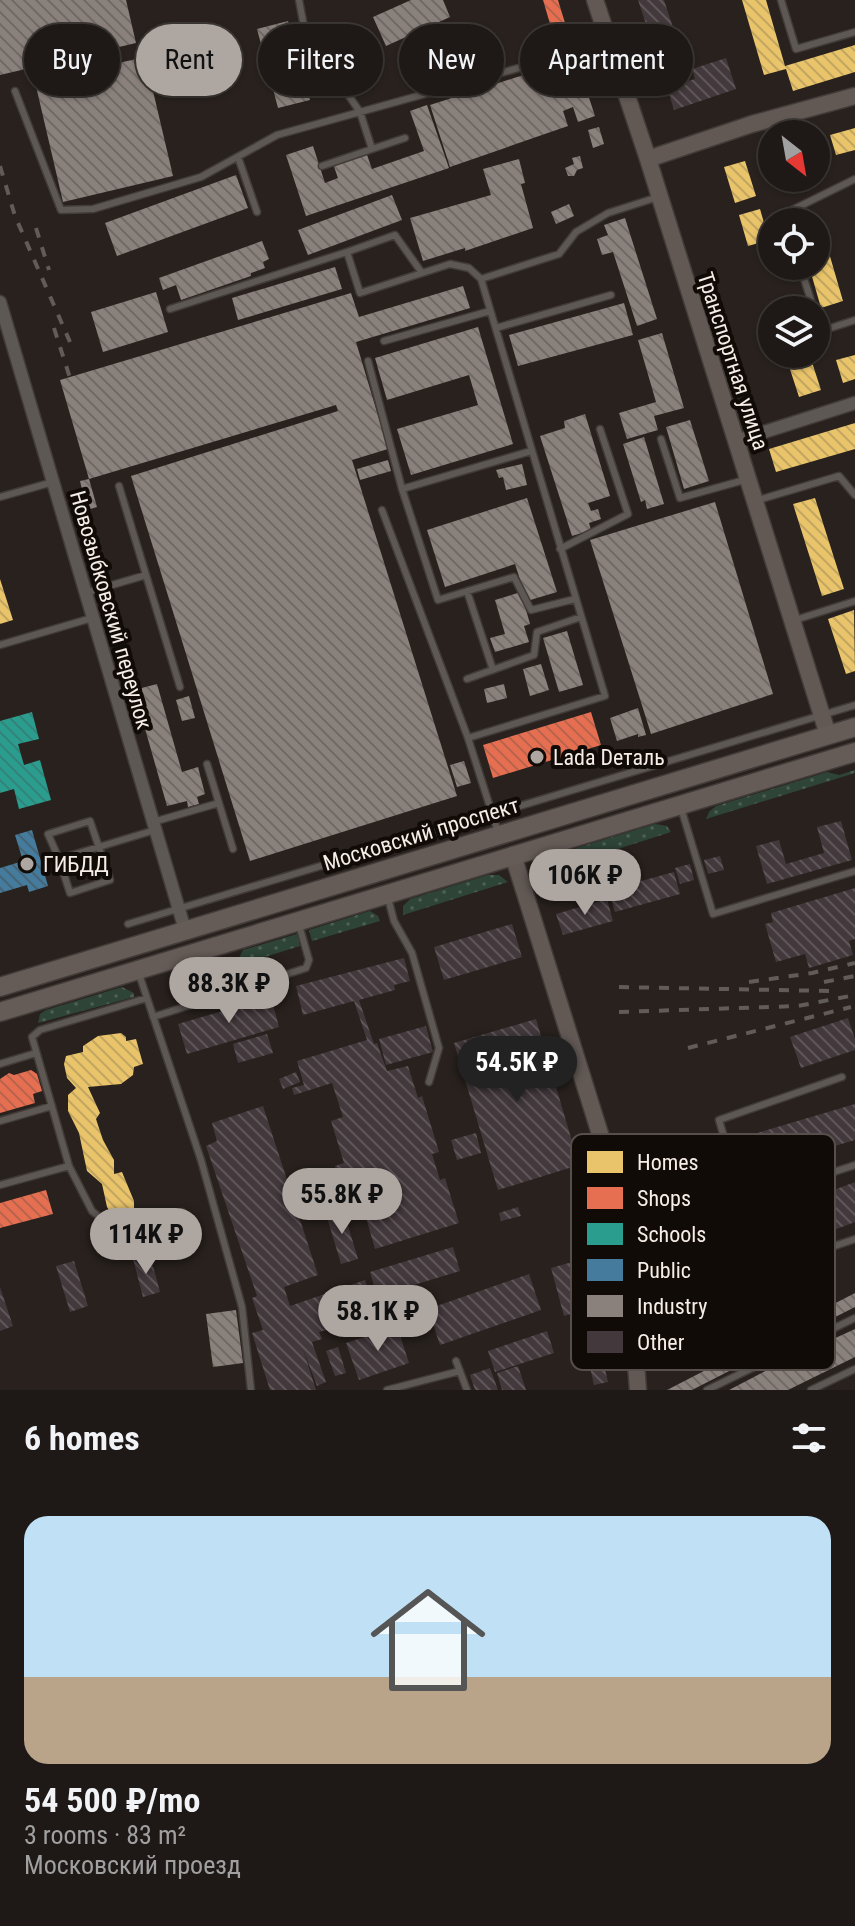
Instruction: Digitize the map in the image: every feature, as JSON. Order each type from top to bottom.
[{"type":"main road","name":"Московский проспект","points":[[0,987],[855,727]]},
{"type":"main road","points":[[828,735],[835,758]]},
{"type":"main road","points":[[0,1012],[855,752]]},
{"type":"main road","points":[[185,930],[193,954]]},
{"type":"street","name":"Транспортная улица","points":[[595,0],[603,24]]},
{"type":"street","name":"Транспортная улица","points":[[627,96],[828,735]]},
{"type":"street","points":[[648,159],[752,124],[855,96]]},
{"type":"street","name":"Новозыбковский переулок","points":[[0,302],[6,348],[53,482],[185,930]]},
{"type":"street","points":[[736,441],[855,403]]},
{"type":"street","points":[[513,855],[600,1134]]},
{"type":"street","points":[[637,1370],[638,1390]]},
{"type":"lane","points":[[299,0],[305,32],[360,112],[372,149]]},
{"type":"lane","points":[[781,0],[796,49],[855,32]]},
{"type":"lane","points":[[15,91],[61,210],[93,209],[201,177],[277,135],[520,68]]},
{"type":"lane","points":[[322,166],[405,138]]},
{"type":"lane","points":[[238,157],[257,212]]},
{"type":"lane","points":[[796,208],[855,179]]},
{"type":"lane","points":[[481,279],[559,254],[576,232],[608,213],[658,197]]},
{"type":"lane","points":[[170,309],[395,235],[422,273]]},
{"type":"lane","points":[[347,252],[360,293],[450,264],[469,268],[481,279],[605,696],[468,738]]},
{"type":"lane","points":[[496,328],[611,295]]},
{"type":"lane","points":[[384,341],[490,311]]},
{"type":"lane","points":[[830,328],[855,320]]},
{"type":"lane","points":[[368,361],[402,489],[438,600],[514,577],[531,610],[575,599]]},
{"type":"lane","points":[[560,549],[628,514],[600,429]]},
{"type":"lane","points":[[661,439],[680,498],[748,479]]},
{"type":"lane","points":[[402,489],[531,451]]},
{"type":"lane","points":[[754,501],[839,476],[855,495]]},
{"type":"lane","points":[[0,497],[53,482]]},
{"type":"lane","points":[[119,486],[180,687]]},
{"type":"lane","points":[[382,510],[468,738],[499,835]]},
{"type":"lane","points":[[85,593],[146,575]]},
{"type":"lane","points":[[467,591],[493,670]]},
{"type":"lane","points":[[792,621],[855,601]]},
{"type":"lane","points":[[467,679],[534,655],[537,632],[581,617]]},
{"type":"lane","points":[[0,645],[92,618]]},
{"type":"lane","points":[[128,924],[855,705]]},
{"type":"lane","points":[[207,764],[233,849]]},
{"type":"lane","points":[[59,859],[219,803]]},
{"type":"lane","points":[[680,805],[713,914],[855,871]]},
{"type":"lane","points":[[90,821],[110,880],[70,893],[59,859],[48,834],[90,821]]},
{"type":"lane","points":[[387,895],[394,921],[412,953],[439,1048],[429,1082]]},
{"type":"lane","points":[[153,1017],[306,968],[309,960],[298,922]]},
{"type":"lane","points":[[138,970],[201,1160],[242,1307],[251,1390]]},
{"type":"lane","points":[[147,998],[34,1033],[32,1037],[69,1166],[92,1211],[109,1225],[128,1228],[182,1212]]},
{"type":"lane","points":[[0,1064],[36,1053]]},
{"type":"lane","points":[[723,1134],[719,1120],[842,1077]]},
{"type":"lane","points":[[0,1121],[52,1106]]},
{"type":"lane","points":[[835,1171],[855,1165]]},
{"type":"lane","points":[[0,1185],[69,1166]]},
{"type":"lane","points":[[835,1246],[855,1239]]},
{"type":"lane","points":[[835,1328],[855,1318]]},
{"type":"lane","points":[[456,1361],[467,1390]]},
{"type":"lane","points":[[811,1390],[855,1369]]},
{"type":"lane","points":[[707,1390],[748,1370]]},
{"type":"lane","points":[[387,1390],[460,1371]]},
{"type":"green space","points":[[855,770],[855,773],[706,819],[716,806],[827,772],[839,775]]},
{"type":"green space","points":[[655,824],[667,826],[671,832],[539,874],[557,854]]},
{"type":"green space","points":[[488,875],[499,875],[508,882],[403,915],[403,906],[410,899]]},
{"type":"green space","points":[[370,911],[380,921],[312,941],[309,930]]},
{"type":"green space","points":[[297,934],[300,946],[235,966],[243,950]]},
{"type":"green space","points":[[122,987],[134,993],[134,997],[38,1023],[40,1014],[46,1010]]},
{"type":"building: Homes","points":[[742,0],[766,0],[785,66],[855,45],[855,72],[793,91],[786,69],[764,75]]},
{"type":"building: Homes","points":[[855,128],[855,150],[836,155],[830,135]]},
{"type":"building: Homes","points":[[745,161],[756,196],[735,203],[724,167]]},
{"type":"building: Homes","points":[[758,210],[758,243],[748,246],[739,215]]},
{"type":"building: Homes","points":[[830,256],[843,301],[830,305],[830,296],[818,296],[813,280],[830,280]]},
{"type":"building: Homes","points":[[855,355],[855,379],[843,383],[836,360]]},
{"type":"building: Homes","points":[[790,368],[814,368],[821,390],[799,397]]},
{"type":"building: Homes","points":[[855,423],[855,449],[776,472],[769,449]]},
{"type":"building: Homes","points":[[815,498],[844,589],[822,596],[793,504]]},
{"type":"building: Homes","points":[[0,579],[13,620],[0,624]]},
{"type":"building: Homes","points":[[854,610],[855,671],[846,674],[828,619]]},
{"type":"building: Homes","points":[[121,1033],[126,1041],[136,1039],[143,1064],[134,1067],[133,1075],[121,1084],[88,1087],[100,1113],[96,1119],[114,1160],[114,1174],[122,1172],[134,1201],[134,1216],[117,1222],[107,1207],[102,1184],[87,1171],[79,1133],[68,1111],[68,1095],[76,1088],[67,1078],[64,1064],[66,1056],[83,1052],[83,1046],[98,1036]]},
{"type":"building: Shops","points":[[543,0],[558,0],[565,24],[550,24]]},
{"type":"building: Shops","points":[[591,712],[601,745],[493,778],[483,745]]},
{"type":"building: Shops","points":[[31,1070],[37,1074],[42,1091],[33,1094],[35,1103],[0,1113],[0,1079],[9,1073],[14,1075]]},
{"type":"building: Shops","points":[[46,1190],[53,1214],[0,1228],[0,1203]]},
{"type":"building: Schools","points":[[32,712],[39,739],[18,744],[24,765],[40,760],[51,800],[19,809],[14,789],[0,793],[0,721]]},
{"type":"building: Public","name":"ГИБДД","points":[[32,830],[48,886],[29,892],[27,885],[0,893],[0,868],[23,861],[15,835]]},
{"type":"building: Industry","points":[[0,0],[126,0],[136,43],[120,47],[120,24],[24,24],[24,69],[0,75]]},
{"type":"building: Industry","points":[[411,0],[443,0],[450,17],[435,24],[399,24],[399,40],[386,46],[383,24],[376,24],[373,17]]},
{"type":"building: Industry","points":[[136,59],[136,96],[154,96],[173,176],[63,202],[38,96],[120,96],[120,63]]},
{"type":"building: Industry","points":[[520,76],[520,96],[588,96],[595,116],[578,122],[573,107],[563,111],[568,126],[450,167],[430,105],[458,96],[504,96],[504,81]]},
{"type":"building: Industry","points":[[275,96],[309,96],[310,100],[278,108]]},
{"type":"building: Industry","points":[[427,105],[449,168],[306,216],[286,155],[313,146],[325,183],[338,178],[333,164],[366,152],[372,169],[424,151],[410,111]]},
{"type":"building: Industry","points":[[599,127],[604,144],[593,148],[588,130]]},
{"type":"building: Industry","points":[[580,156],[583,168],[577,170],[574,176],[568,176],[565,168],[574,164],[572,158]]},
{"type":"building: Industry","points":[[519,159],[525,183],[521,184],[533,228],[465,251],[465,248],[423,261],[410,218],[491,195],[483,169]]},
{"type":"building: Industry","points":[[236,175],[248,208],[117,256],[105,223]]},
{"type":"building: Industry","points":[[392,195],[402,220],[308,255],[298,230]]},
{"type":"building: Industry","points":[[569,204],[574,216],[556,224],[551,212]]},
{"type":"building: Industry","points":[[625,218],[657,319],[637,326],[613,252],[602,255],[597,239],[608,235],[604,225]]},
{"type":"building: Industry","points":[[262,241],[269,259],[263,262],[265,268],[251,273],[251,276],[181,300],[176,285],[163,290],[159,278]]},
{"type":"building: Industry","points":[[335,267],[342,289],[238,320],[232,298]]},
{"type":"building: Industry","points":[[463,286],[470,308],[356,342],[388,449],[352,460],[457,796],[250,861],[131,476],[338,411],[336,405],[89,479],[60,380],[351,293],[359,317]]},
{"type":"building: Industry","points":[[156,292],[168,332],[103,352],[91,312]]},
{"type":"building: Industry","points":[[624,303],[633,335],[518,366],[509,335]]},
{"type":"building: Industry","points":[[478,327],[513,444],[411,475],[397,429],[478,405],[469,375],[387,400],[375,358]]},
{"type":"building: Industry","points":[[662,333],[684,408],[654,416],[658,430],[627,439],[619,413],[656,402],[638,340]]},
{"type":"building: Industry","points":[[585,414],[610,496],[588,503],[591,511],[598,509],[601,519],[589,523],[591,530],[572,536],[540,436],[565,428],[564,421]]},
{"type":"building: Industry","points":[[690,420],[709,481],[684,489],[666,427]]},
{"type":"building: Industry","points":[[644,437],[664,504],[647,509],[645,500],[641,502],[623,444]]},
{"type":"building: Industry","points":[[388,460],[391,471],[360,480],[357,469]]},
{"type":"building: Industry","points":[[522,464],[527,485],[506,490],[503,477],[499,478],[496,470]]},
{"type":"building: Industry","points":[[89,479],[97,507],[87,510],[80,481]]},
{"type":"building: Industry","points":[[527,498],[557,592],[527,601],[515,564],[445,587],[427,530]]},
{"type":"building: Industry","points":[[715,502],[773,694],[651,734],[590,540]]},
{"type":"building: Industry","points":[[521,592],[530,624],[524,626],[529,642],[495,652],[490,638],[505,634],[495,600]]},
{"type":"building: Industry","points":[[567,631],[583,685],[559,692],[543,638]]},
{"type":"building: Industry","points":[[541,664],[549,690],[530,696],[523,669]]},
{"type":"building: Industry","points":[[157,684],[182,772],[198,767],[205,794],[197,797],[199,804],[188,807],[187,801],[167,806],[134,690]]},
{"type":"building: Industry","points":[[504,684],[507,698],[487,703],[484,689]]},
{"type":"building: Industry","points":[[189,696],[195,718],[182,721],[176,700]]},
{"type":"building: Industry","points":[[638,708],[646,735],[638,737],[638,734],[617,741],[610,718]]},
{"type":"building: Industry","points":[[464,761],[471,783],[457,787],[450,765]]},
{"type":"building: Industry","points":[[855,1293],[855,1307],[835,1317],[835,1303]]},
{"type":"building: Industry","points":[[236,1310],[243,1363],[213,1367],[206,1314]]},
{"type":"building: Industry","points":[[855,1329],[855,1357],[835,1367],[835,1338]]},
{"type":"building: Industry","points":[[706,1370],[731,1370],[692,1390],[667,1390]]},
{"type":"building: Industry","points":[[767,1370],[829,1370],[788,1390],[729,1390]]},
{"type":"building: Other","points":[[638,0],[664,0],[672,24],[646,24]]},
{"type":"building: Other","points":[[726,58],[736,89],[674,110],[670,96],[693,96],[693,69]]},
{"type":"building: Other","points":[[841,821],[852,860],[767,884],[756,846],[779,840],[786,864],[824,853],[817,827]]},
{"type":"building: Other","points":[[720,856],[724,870],[708,874],[704,860]]},
{"type":"building: Other","points":[[690,864],[694,880],[680,884],[675,868]]},
{"type":"building: Other","points":[[674,872],[680,894],[615,912],[608,890]]},
{"type":"building: Other","points":[[855,888],[855,939],[849,941],[853,955],[809,968],[805,954],[776,962],[765,924],[773,922],[771,913]]},
{"type":"building: Other","points":[[607,899],[613,921],[563,935],[556,914]]},
{"type":"building: Other","points":[[512,924],[522,957],[444,980],[434,947]]},
{"type":"building: Other","points":[[404,958],[410,981],[394,985],[395,990],[359,1000],[387,1071],[408,1066],[418,1098],[422,1096],[439,1152],[432,1154],[440,1180],[445,1178],[459,1223],[375,1249],[359,1193],[344,1198],[335,1166],[344,1163],[331,1121],[343,1117],[332,1083],[294,1095],[292,1088],[304,1085],[297,1061],[367,1040],[354,1001],[303,1015],[296,986]]},
{"type":"building: Other","points":[[271,997],[279,1027],[187,1054],[178,1024]]},
{"type":"building: Other","points":[[848,1018],[855,1050],[801,1068],[790,1037]]},
{"type":"building: Other","points":[[536,1019],[571,1138],[571,1167],[498,1190],[454,1043]]},
{"type":"building: Other","points":[[426,1026],[433,1052],[386,1065],[379,1039]]},
{"type":"building: Other","points":[[267,1034],[273,1053],[238,1063],[233,1044]]},
{"type":"building: Other","points":[[296,1072],[300,1082],[283,1089],[279,1079]]},
{"type":"building: Other","points":[[855,1104],[855,1140],[835,1146],[835,1134],[754,1134]]},
{"type":"building: Other","points":[[263,1106],[318,1275],[284,1287],[290,1306],[365,1280],[374,1306],[324,1324],[327,1330],[319,1332],[322,1339],[312,1342],[326,1382],[317,1386],[303,1349],[316,1390],[270,1390],[252,1333],[263,1330],[252,1298],[257,1296],[206,1146],[217,1141],[212,1123]]},
{"type":"building: Other","points":[[476,1133],[481,1153],[457,1160],[451,1140]]},
{"type":"building: Other","points":[[328,1180],[336,1206],[325,1210],[316,1184]]},
{"type":"building: Other","points":[[855,1182],[855,1222],[835,1230],[835,1190]]},
{"type":"building: Other","points":[[518,1207],[521,1216],[501,1221],[499,1213]]},
{"type":"building: Other","points":[[343,1209],[358,1259],[341,1264],[326,1214]]},
{"type":"building: Other","points":[[453,1247],[460,1271],[377,1296],[370,1272]]},
{"type":"building: Other","points":[[150,1255],[160,1292],[143,1297],[133,1259]]},
{"type":"building: Other","points":[[74,1261],[88,1306],[70,1312],[56,1266]]},
{"type":"building: Other","points":[[571,1262],[571,1314],[564,1316],[551,1268]]},
{"type":"building: Other","points":[[529,1274],[541,1310],[440,1345],[428,1309]]},
{"type":"building: Other","points":[[0,1287],[13,1326],[0,1331]]},
{"type":"building: Other","points":[[397,1326],[409,1363],[359,1380],[346,1343]]},
{"type":"building: Other","points":[[547,1331],[554,1353],[495,1372],[488,1351]]},
{"type":"building: Other","points":[[338,1347],[346,1373],[335,1376],[326,1351]]},
{"type":"building: Other","points":[[518,1366],[526,1390],[502,1390],[497,1373]]},
{"type":"building: Other","points":[[490,1368],[498,1390],[475,1390],[470,1375]]},
{"type":"building: Other","points":[[591,1370],[605,1370],[608,1382],[594,1385]]},
{"type":"railway","points":[[0,166],[15,216],[70,342]]},
{"type":"railway","points":[[36,228],[49,270]]},
{"type":"railway","points":[[54,328],[71,381]]},
{"type":"railway","points":[[749,982],[855,963]]},
{"type":"railway","points":[[824,982],[855,976]]},
{"type":"railway","points":[[619,987],[831,991]]},
{"type":"railway","points":[[619,1012],[798,1006],[855,995]]},
{"type":"railway","points":[[688,1048],[851,1007]]},
{"type":"place","name":"Lada Dеталь","points":[[537,757]]},
{"type":"place","name":"ГИБДД","points":[[27,864]]}]
